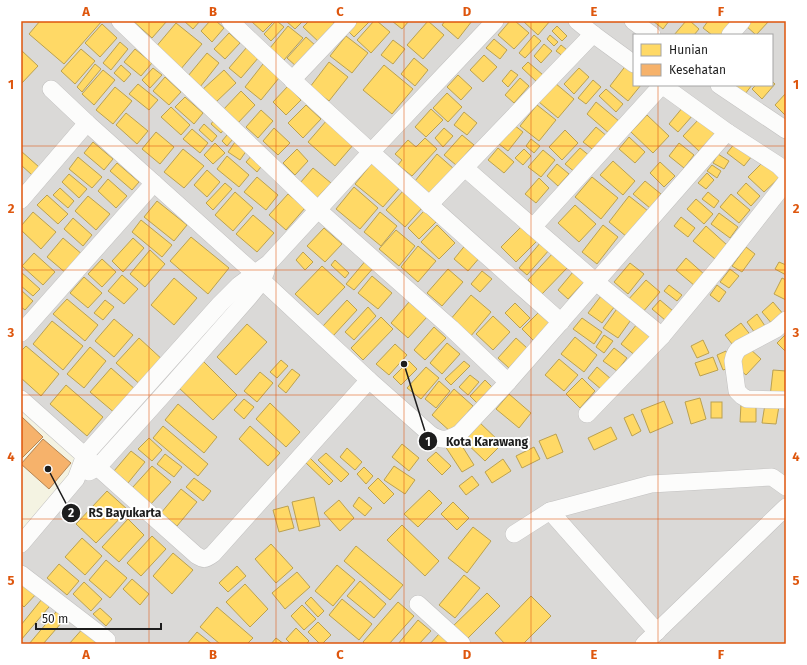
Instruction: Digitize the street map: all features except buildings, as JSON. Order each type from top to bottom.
[{"type":"street","points":[[120,21],[317,209],[451,328],[508,382]]},
{"type":"street","points":[[230,21],[371,152],[561,322]]},
{"type":"street","points":[[292,80],[348,21]]},
{"type":"street","points":[[76,479],[98,467],[224,327],[269,263],[317,209],[495,21]]},
{"type":"street","points":[[578,21],[633,63]]},
{"type":"street","points":[[634,21],[651,34]]},
{"type":"street","points":[[731,34],[742,21]]},
{"type":"street","points":[[430,205],[593,34]]},
{"type":"street","points":[[533,227],[661,86]]},
{"type":"street","points":[[663,86],[727,132],[778,165],[786,173]]},
{"type":"street","points":[[721,86],[786,130]]},
{"type":"street","points":[[51,90],[258,277],[369,380],[430,434],[444,440],[460,433],[508,382],[727,132]]},
{"type":"street","points":[[21,200],[87,123]]},
{"type":"street","points":[[465,168],[596,282],[662,336]]},
{"type":"street","points":[[587,414],[662,336],[720,266],[786,182]]},
{"type":"street","points":[[21,332],[154,183]]},
{"type":"street","points":[[21,544],[76,479],[85,455],[215,309],[239,285],[258,277]]},
{"type":"street","points":[[786,320],[776,329],[737,350],[733,361],[737,391],[745,398],[786,400]]},
{"type":"street","points":[[21,399],[202,559],[213,554],[369,380]]},
{"type":"street","points":[[514,534],[550,511],[651,484],[772,477],[786,487]]},
{"type":"street","points":[[644,644],[786,507]]},
{"type":"street","points":[[550,511],[657,632]]},
{"type":"street","points":[[21,574],[107,640]]},
{"type":"street","points":[[418,604],[462,644]]},
{"type":"shaded area","points":[[21,21],[786,21],[786,644],[21,644]]},
{"type":"shaded area","points":[[21,406],[75,453],[78,464],[21,536]]},
{"type":"place","name":"Kota Karawang","points":[[404,364]]},
{"type":"place","name":"RS Bayukarta","points":[[48,469]]}]
